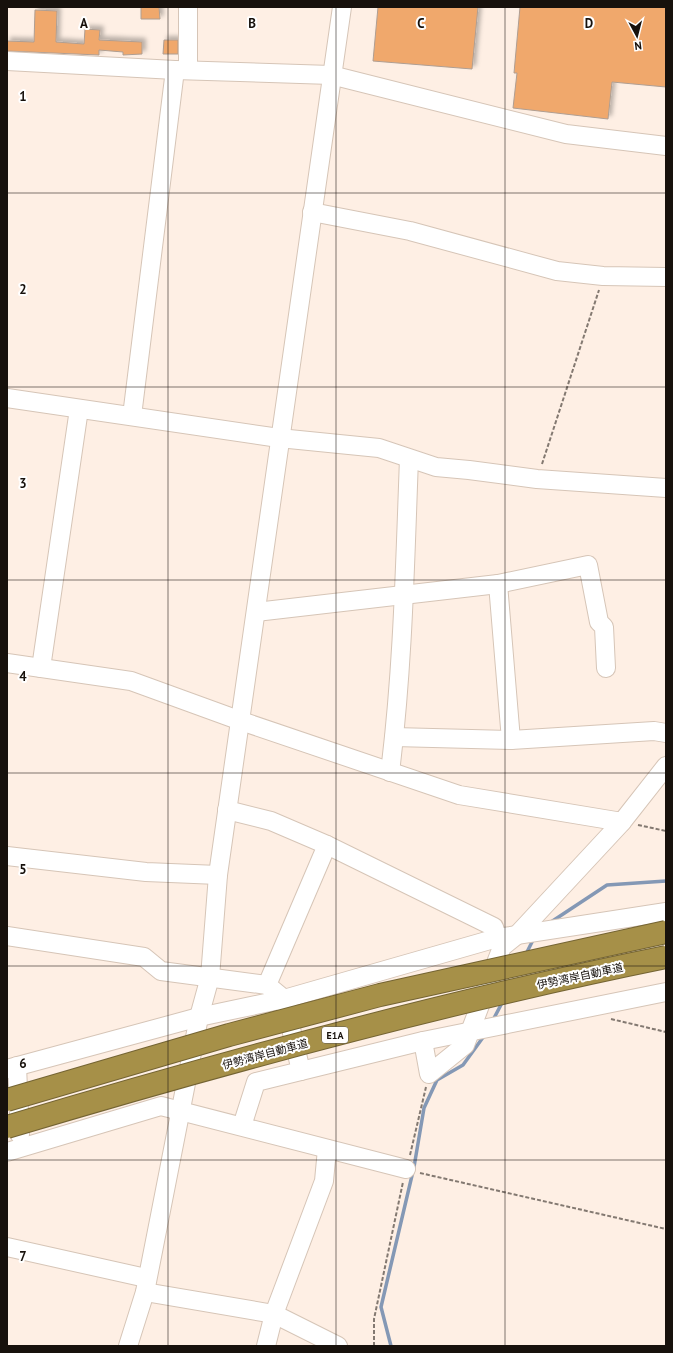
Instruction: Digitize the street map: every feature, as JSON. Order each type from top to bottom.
[{"type":"highway","name":"E1A","points":[[7,1100],[229,1035],[380,995],[666,932]]},
{"type":"highway","name":"伊勢湾岸自動車道","points":[[7,1127],[130,1090],[388,1021],[576,976],[666,957]]},
{"type":"street","points":[[132,416],[181,70],[188,7]]},
{"type":"street","points":[[128,1346],[145,1285],[199,1017],[210,977],[218,875],[241,721],[331,75],[342,7]]},
{"type":"street","points":[[7,61],[181,70],[331,75],[566,134],[666,146]]},
{"type":"street","points":[[312,212],[410,231],[557,271],[603,276],[666,277]]},
{"type":"street","points":[[7,398],[280,438],[379,448],[436,467],[537,479],[666,488]]},
{"type":"street","points":[[41,668],[79,409]]},
{"type":"street","points":[[390,772],[394,737],[403,596],[409,459]]},
{"type":"street","points":[[256,612],[498,584],[588,565],[599,622],[604,627],[606,668]]},
{"type":"street","points":[[498,584],[511,740]]},
{"type":"street","points":[[7,663],[131,681],[241,721],[459,795],[622,822]]},
{"type":"street","points":[[394,737],[511,740],[654,731],[666,733]]},
{"type":"street","points":[[423,1042],[429,1074],[465,1045],[502,947],[517,935],[622,822],[666,766]]},
{"type":"street","points":[[227,810],[271,821],[327,845],[494,927],[497,938]]},
{"type":"street","points":[[267,985],[327,845]]},
{"type":"street","points":[[7,856],[146,872],[218,875]]},
{"type":"street","points":[[406,1170],[161,1106],[14,1150],[12,1068],[199,1017],[284,1000],[497,938],[666,912]]},
{"type":"street","points":[[7,936],[144,957],[161,971],[267,985],[284,1000],[301,1071]]},
{"type":"street","points":[[242,1126],[256,1082],[423,1042],[666,992]]},
{"type":"street","points":[[266,1346],[274,1314],[324,1181],[327,1149]]},
{"type":"street","points":[[7,1247],[145,1285],[274,1314],[338,1346]]},
{"type":"path","points":[[537,479],[603,276]]},
{"type":"path","points":[[622,822],[666,831]]},
{"type":"path","points":[[605,1018],[666,1032]]},
{"type":"path","points":[[374,1346],[374,1319],[406,1170],[429,1074]]},
{"type":"path","points":[[406,1170],[666,1229]]},
{"type":"building","points":[[141,7],[159,7],[160,19],[141,19]]},
{"type":"building","points":[[378,7],[478,7],[472,69],[373,61]]},
{"type":"building","points":[[520,7],[666,7],[666,87],[612,82],[608,119],[513,108],[517,73],[514,73]]},
{"type":"building","points":[[35,10],[57,11],[56,42],[84,44],[85,29],[100,30],[99,40],[142,42],[142,54],[123,55],[123,52],[99,50],[99,55],[7,51],[7,41],[34,42]]},
{"type":"building","points":[[164,40],[178,40],[178,54],[163,54]]},
{"type":"waterway","points":[[551,922],[607,885],[666,881]]},
{"type":"waterway","points":[[525,956],[534,938]]},
{"type":"waterway","points":[[493,1020],[503,1001]]},
{"type":"waterway","points":[[391,1346],[381,1307],[414,1167],[424,1108],[437,1080],[463,1065],[484,1036]]}]
